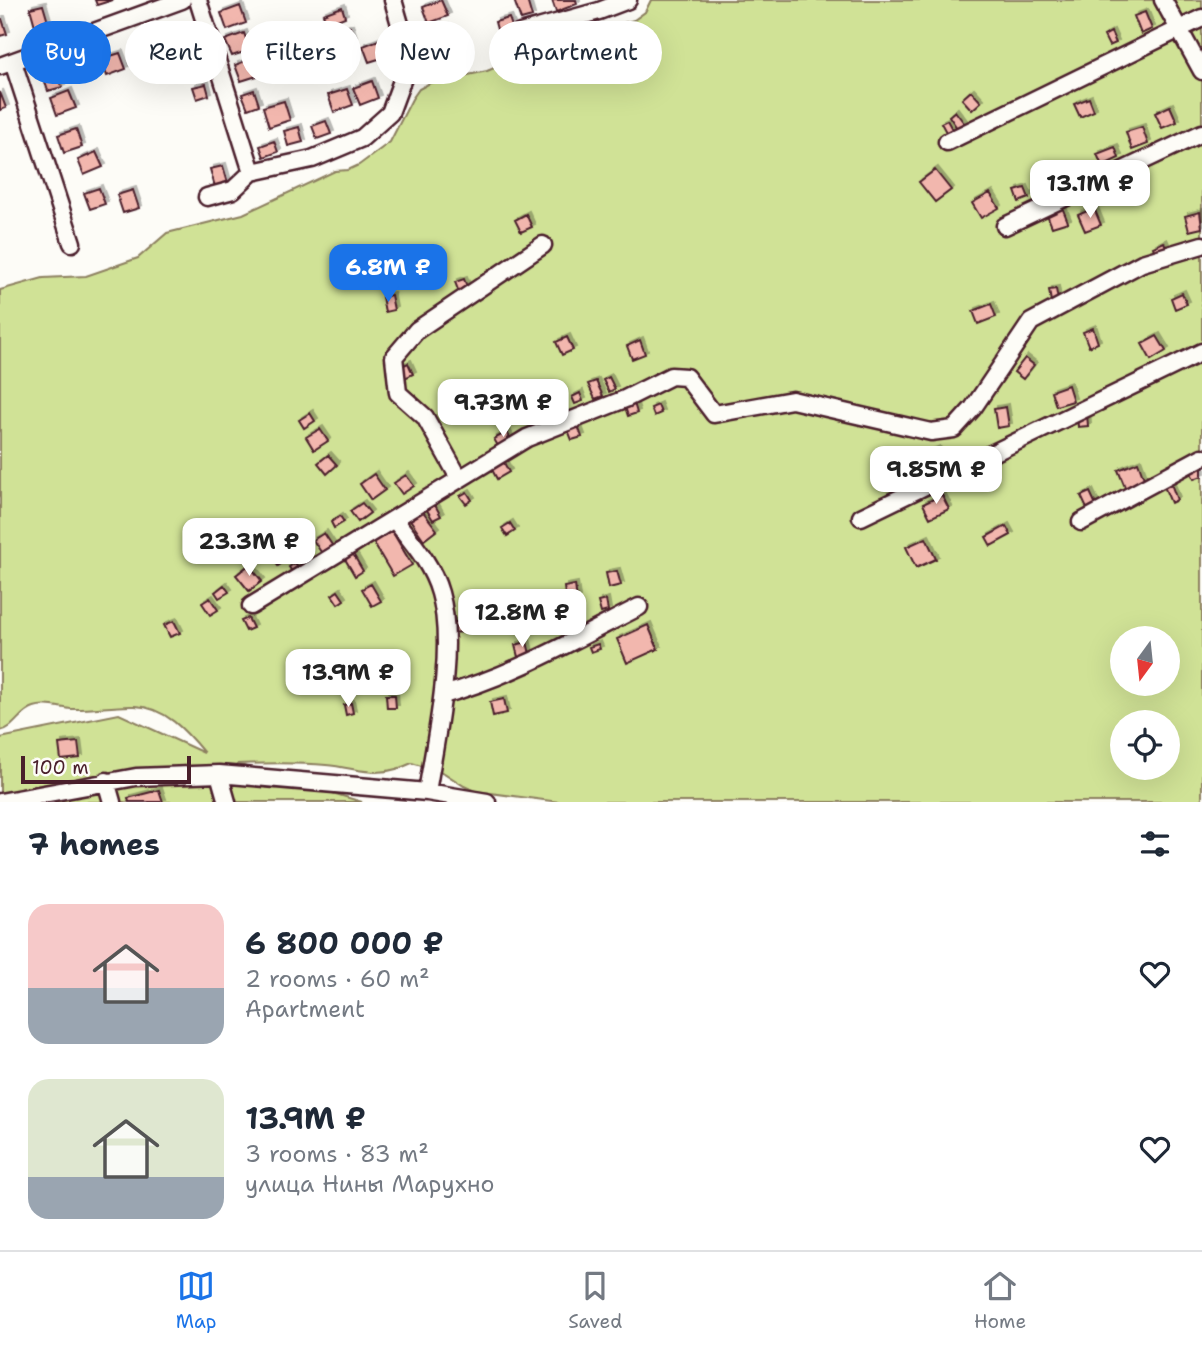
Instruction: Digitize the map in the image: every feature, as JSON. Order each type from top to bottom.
[{"type":"street","points":[[72,243],[7,64],[182,0]]},
{"type":"street","points":[[198,0],[252,172]]},
{"type":"street","points":[[207,197],[233,190],[252,172],[312,159],[362,138],[390,113],[410,59],[393,0]]},
{"type":"street","points":[[554,21],[597,6],[628,0]]},
{"type":"street","points":[[1163,0],[1202,71]]},
{"type":"street","points":[[947,142],[1202,18]]},
{"type":"street","points":[[1005,226],[1202,133]]},
{"type":"street","points":[[251,606],[527,438],[625,400],[671,376],[686,377],[714,414],[792,400],[931,432],[954,429],[973,408],[1031,322],[1143,263],[1202,244]]},
{"type":"street","points":[[459,478],[425,416],[398,393],[394,357],[417,330],[543,245]]},
{"type":"street","points":[[861,517],[1202,352]]},
{"type":"street","points":[[1081,522],[1202,457]]},
{"type":"street","points":[[394,519],[423,556],[440,592],[445,625],[443,695],[427,792]]},
{"type":"street","points":[[443,695],[475,686],[522,666],[639,607]]},
{"type":"street","points":[[1,802],[106,781],[219,774],[427,792],[477,801]]},
{"type":"street","points":[[219,774],[227,802]]},
{"type":"street","points":[[106,781],[112,802]]},
{"type":"street","points":[[342,786],[346,802]]},
{"type":"green space","points":[[651,0],[1202,0],[1202,802],[559,802],[475,791],[444,773],[412,763],[388,771],[368,772],[326,765],[282,763],[237,764],[362,802],[0,802],[0,738],[119,714],[204,753],[174,722],[146,707],[71,709],[39,706],[29,709],[9,727],[0,731],[0,290],[43,278],[86,276],[138,258],[167,233],[243,214],[335,171],[348,170],[359,165],[390,142],[412,99],[419,89],[428,84],[475,84],[475,74],[489,70],[489,84],[662,84],[662,21],[630,21],[645,12]]},
{"type":"building","points":[[95,0],[113,0],[97,5]]},
{"type":"building","points":[[441,0],[448,16],[428,21],[423,7]]},
{"type":"building","points":[[514,0],[527,0],[532,17],[521,20]]},
{"type":"building","points":[[552,0],[576,0],[577,4],[556,12]]},
{"type":"building","points":[[43,5],[48,21],[34,21],[30,8]]},
{"type":"building","points":[[240,6],[245,21],[227,30],[227,21],[224,21],[221,13]]},
{"type":"building","points":[[342,7],[345,17],[326,21],[323,14]]},
{"type":"building","points":[[1145,12],[1152,29],[1141,34],[1134,16]]},
{"type":"building","points":[[0,19],[7,34],[0,36]]},
{"type":"building","points":[[1111,32],[1116,43],[1109,46],[1104,36]]},
{"type":"building","points":[[241,34],[241,53],[232,56],[227,39]]},
{"type":"building","points":[[375,41],[375,60],[369,62],[363,46]]},
{"type":"building","points":[[120,53],[125,69],[111,75],[111,56]]},
{"type":"building","points":[[241,63],[241,81],[235,65]]},
{"type":"building","points":[[372,81],[378,98],[360,105],[353,88]]},
{"type":"building","points":[[46,84],[61,84],[62,87],[48,91]]},
{"type":"building","points":[[206,84],[209,95],[197,99],[193,87]]},
{"type":"building","points":[[347,89],[353,105],[334,112],[328,95]]},
{"type":"building","points":[[254,90],[259,105],[248,109],[242,94]]},
{"type":"building","points":[[69,91],[76,108],[57,115],[51,98]]},
{"type":"building","points":[[971,91],[981,102],[972,110],[962,99]]},
{"type":"building","points":[[0,92],[6,108],[0,110]]},
{"type":"building","points":[[1089,98],[1094,111],[1080,117],[1074,104]]},
{"type":"building","points":[[284,101],[290,120],[269,127],[263,107]]},
{"type":"building","points":[[1170,106],[1177,122],[1162,128],[1155,113]]},
{"type":"building","points":[[955,111],[964,123],[957,128],[949,116]]},
{"type":"building","points":[[947,120],[953,131],[947,134],[941,123]]},
{"type":"building","points":[[326,121],[331,134],[317,139],[312,126]]},
{"type":"building","points":[[299,127],[303,142],[288,146],[284,131]]},
{"type":"building","points":[[1142,127],[1148,144],[1132,150],[1126,132]]},
{"type":"building","points":[[76,129],[82,147],[64,153],[58,135]]},
{"type":"building","points":[[274,141],[278,152],[264,157],[260,146]]},
{"type":"building","points":[[1115,147],[1119,158],[1102,166],[1097,154]]},
{"type":"building","points":[[96,152],[103,167],[84,175],[78,160]]},
{"type":"building","points":[[223,166],[228,183],[215,187],[210,169]]},
{"type":"building","points":[[935,170],[951,190],[935,202],[919,182]]},
{"type":"building","points":[[1072,175],[1076,183],[1067,187],[1063,180]]},
{"type":"building","points":[[99,188],[105,204],[90,209],[84,193]]},
{"type":"building","points":[[1025,188],[1029,198],[1019,202],[1015,191]]},
{"type":"building","points":[[1047,189],[1050,194],[1037,200],[1035,194]]},
{"type":"building","points":[[133,190],[139,208],[123,213],[117,195]]},
{"type":"building","points":[[990,193],[999,208],[981,218],[972,203]]},
{"type":"building","points":[[1062,207],[1068,222],[1052,227],[1046,212]]},
{"type":"building","points":[[1094,208],[1101,225],[1085,231],[1078,215]]},
{"type":"building","points":[[1200,212],[1202,228],[1189,231],[1185,216]]},
{"type":"building","points":[[526,214],[532,227],[521,232],[515,220]]},
{"type":"building","points":[[1164,242],[1167,249],[1155,253],[1153,247]]},
{"type":"building","points":[[464,279],[469,292],[460,295],[455,282]]},
{"type":"building","points":[[1056,289],[1058,300],[1051,302],[1049,290]]},
{"type":"building","points":[[1182,293],[1187,304],[1175,309],[1171,298]]},
{"type":"building","points":[[391,295],[394,310],[385,312],[382,297]]},
{"type":"building","points":[[991,304],[996,317],[978,324],[973,311]]},
{"type":"building","points":[[1093,328],[1098,343],[1089,347],[1083,332]]},
{"type":"building","points":[[1157,336],[1166,351],[1151,360],[1142,344]]},
{"type":"building","points":[[567,337],[573,350],[562,355],[556,342]]},
{"type":"building","points":[[640,340],[645,354],[632,359],[627,346]]},
{"type":"building","points":[[1025,358],[1034,365],[1023,379],[1014,372]]},
{"type":"building","points":[[408,363],[413,374],[405,378],[400,367]]},
{"type":"building","points":[[609,377],[615,389],[609,392],[603,380]]},
{"type":"building","points":[[596,381],[603,396],[595,399],[588,384]]},
{"type":"building","points":[[1068,385],[1073,401],[1056,406],[1051,391]]},
{"type":"building","points":[[580,393],[583,401],[575,404],[572,397]]},
{"type":"building","points":[[494,397],[503,410],[490,418],[482,405]]},
{"type":"building","points":[[549,401],[555,413],[545,418],[538,406]]},
{"type":"building","points":[[634,403],[637,413],[628,416],[625,407]]},
{"type":"building","points":[[658,405],[661,413],[654,416],[651,408]]},
{"type":"building","points":[[1006,407],[1009,426],[997,428],[994,409]]},
{"type":"building","points":[[310,413],[315,421],[304,428],[299,420]]},
{"type":"building","points":[[1087,414],[1088,426],[1078,427],[1077,415]]},
{"type":"building","points":[[578,426],[582,437],[572,440],[568,430]]},
{"type":"building","points":[[320,429],[328,441],[314,450],[306,437]]},
{"type":"building","points":[[507,432],[511,440],[498,446],[494,439]]},
{"type":"building","points":[[937,449],[944,465],[923,474],[917,457]]},
{"type":"building","points":[[328,455],[337,465],[327,474],[318,463]]},
{"type":"building","points":[[502,459],[509,472],[497,479],[490,466]]},
{"type":"building","points":[[1138,462],[1146,484],[1127,492],[1118,470]]},
{"type":"building","points":[[1202,463],[1202,476],[1194,479],[1189,469]]},
{"type":"building","points":[[374,474],[385,490],[371,500],[360,484]]},
{"type":"building","points":[[406,475],[414,486],[402,494],[394,483]]},
{"type":"building","points":[[1170,481],[1177,500],[1171,503],[1163,484]]},
{"type":"building","points":[[467,492],[472,500],[466,504],[460,496]]},
{"type":"building","points":[[1090,492],[1097,507],[1088,511],[1081,496]]},
{"type":"building","points":[[942,495],[949,509],[930,518],[923,504]]},
{"type":"building","points":[[362,503],[370,513],[358,522],[350,511]]},
{"type":"building","points":[[435,505],[441,516],[433,520],[427,510]]},
{"type":"building","points":[[421,509],[437,530],[424,540],[409,518]]},
{"type":"building","points":[[340,516],[344,522],[334,528],[331,522]]},
{"type":"building","points":[[510,523],[515,531],[507,536],[502,528]]},
{"type":"building","points":[[1006,526],[1011,535],[991,546],[986,537]]},
{"type":"building","points":[[392,531],[412,565],[393,576],[373,542]]},
{"type":"building","points":[[217,533],[221,540],[213,545],[209,538]]},
{"type":"building","points":[[324,533],[332,545],[321,552],[313,540]]},
{"type":"building","points":[[926,538],[936,559],[916,568],[906,547]]},
{"type":"building","points":[[301,545],[307,553],[303,556],[297,547]]},
{"type":"building","points":[[277,552],[284,562],[278,566],[271,556]]},
{"type":"building","points":[[353,554],[363,571],[355,576],[345,559]]},
{"type":"building","points":[[295,563],[302,571],[295,576],[289,567]]},
{"type":"building","points":[[249,565],[262,581],[249,591],[236,575]]},
{"type":"building","points":[[617,571],[621,585],[609,588],[606,573]]},
{"type":"building","points":[[371,584],[381,601],[372,606],[362,589]]},
{"type":"building","points":[[224,585],[229,592],[219,598],[215,592]]},
{"type":"building","points":[[575,585],[577,600],[566,602],[564,587]]},
{"type":"building","points":[[338,591],[344,600],[338,604],[332,595]]},
{"type":"building","points":[[210,598],[218,610],[210,615],[202,603]]},
{"type":"building","points":[[606,600],[608,611],[601,613],[598,602]]},
{"type":"building","points":[[248,618],[253,628],[246,631],[241,621]]},
{"type":"building","points":[[174,621],[180,633],[170,637],[164,625]]},
{"type":"building","points":[[449,622],[465,622],[465,632],[450,633]]},
{"type":"building","points":[[648,625],[658,649],[627,663],[617,639]]},
{"type":"building","points":[[527,642],[530,654],[518,657],[515,645]]},
{"type":"building","points":[[598,644],[600,649],[591,652],[589,647]]},
{"type":"building","points":[[386,695],[395,695],[396,708],[387,708]]},
{"type":"building","points":[[504,699],[507,713],[493,716],[490,702]]},
{"type":"building","points":[[351,703],[353,713],[346,715],[344,705]]},
{"type":"building","points":[[78,742],[80,758],[61,760],[59,744]]},
{"type":"building","points":[[159,790],[163,802],[129,802],[128,798]]}]
